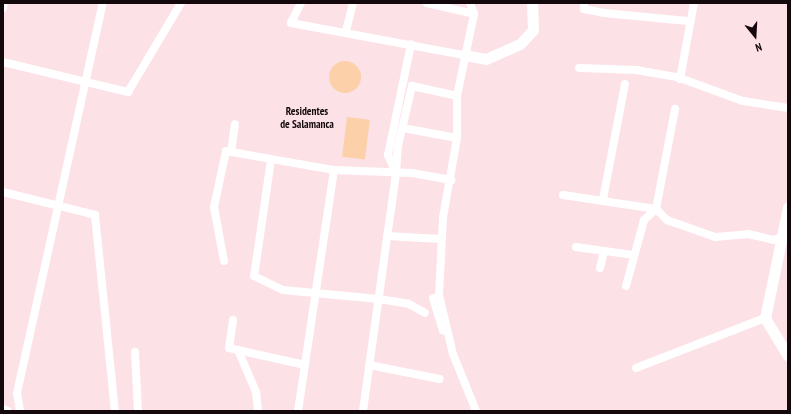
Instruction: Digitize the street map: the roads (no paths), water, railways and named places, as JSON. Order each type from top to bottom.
[{"type":"street","points":[[3,8],[4,3]]},
{"type":"street","points":[[20,411],[17,394],[56,205],[87,82],[103,3]]},
{"type":"street","points":[[3,62],[128,92],[181,3]]},
{"type":"street","points":[[302,3],[291,23],[346,31],[486,59],[520,44],[532,30],[532,3]]},
{"type":"street","points":[[346,31],[353,3]]},
{"type":"street","points":[[427,3],[474,14]]},
{"type":"street","points":[[453,354],[439,295],[441,239],[457,138],[457,96],[464,55],[474,14],[470,3]]},
{"type":"street","points":[[584,3],[584,9],[604,13],[688,21]]},
{"type":"street","points":[[680,79],[688,21],[694,3]]},
{"type":"street","points":[[396,174],[388,155],[410,44]]},
{"type":"street","points":[[579,68],[636,70],[680,79],[743,100],[788,108]]},
{"type":"street","points":[[603,199],[625,84]]},
{"type":"street","points":[[362,411],[403,128],[412,86],[457,96]]},
{"type":"street","points":[[626,286],[644,220],[656,209],[675,109]]},
{"type":"street","points":[[231,152],[235,124]]},
{"type":"street","points":[[403,128],[457,138]]},
{"type":"street","points":[[224,261],[214,207],[226,152],[334,170],[396,174],[451,180]]},
{"type":"street","points":[[271,160],[254,276],[283,290],[315,296],[379,299],[409,304],[425,313]]},
{"type":"street","points":[[298,411],[334,170]]},
{"type":"street","points":[[3,192],[96,215],[116,411]]},
{"type":"street","points":[[563,195],[603,199],[656,209],[667,220],[715,237],[748,234],[773,240],[786,235]]},
{"type":"street","points":[[788,207],[786,235],[765,318],[788,356]]},
{"type":"street","points":[[387,236],[441,239]]},
{"type":"street","points":[[576,247],[634,255]]},
{"type":"street","points":[[600,268],[604,251]]},
{"type":"street","points":[[432,298],[476,411]]},
{"type":"street","points":[[636,368],[765,318]]},
{"type":"street","points":[[233,320],[229,348],[305,365]]},
{"type":"street","points":[[238,350],[256,392],[258,411]]},
{"type":"street","points":[[135,352],[138,411]]},
{"type":"street","points":[[369,365],[440,379]]},
{"type":"street","points":[[3,409],[8,411]]},
{"type":"district","name":"Residentes de Salamanca","points":[[307,118]]}]
